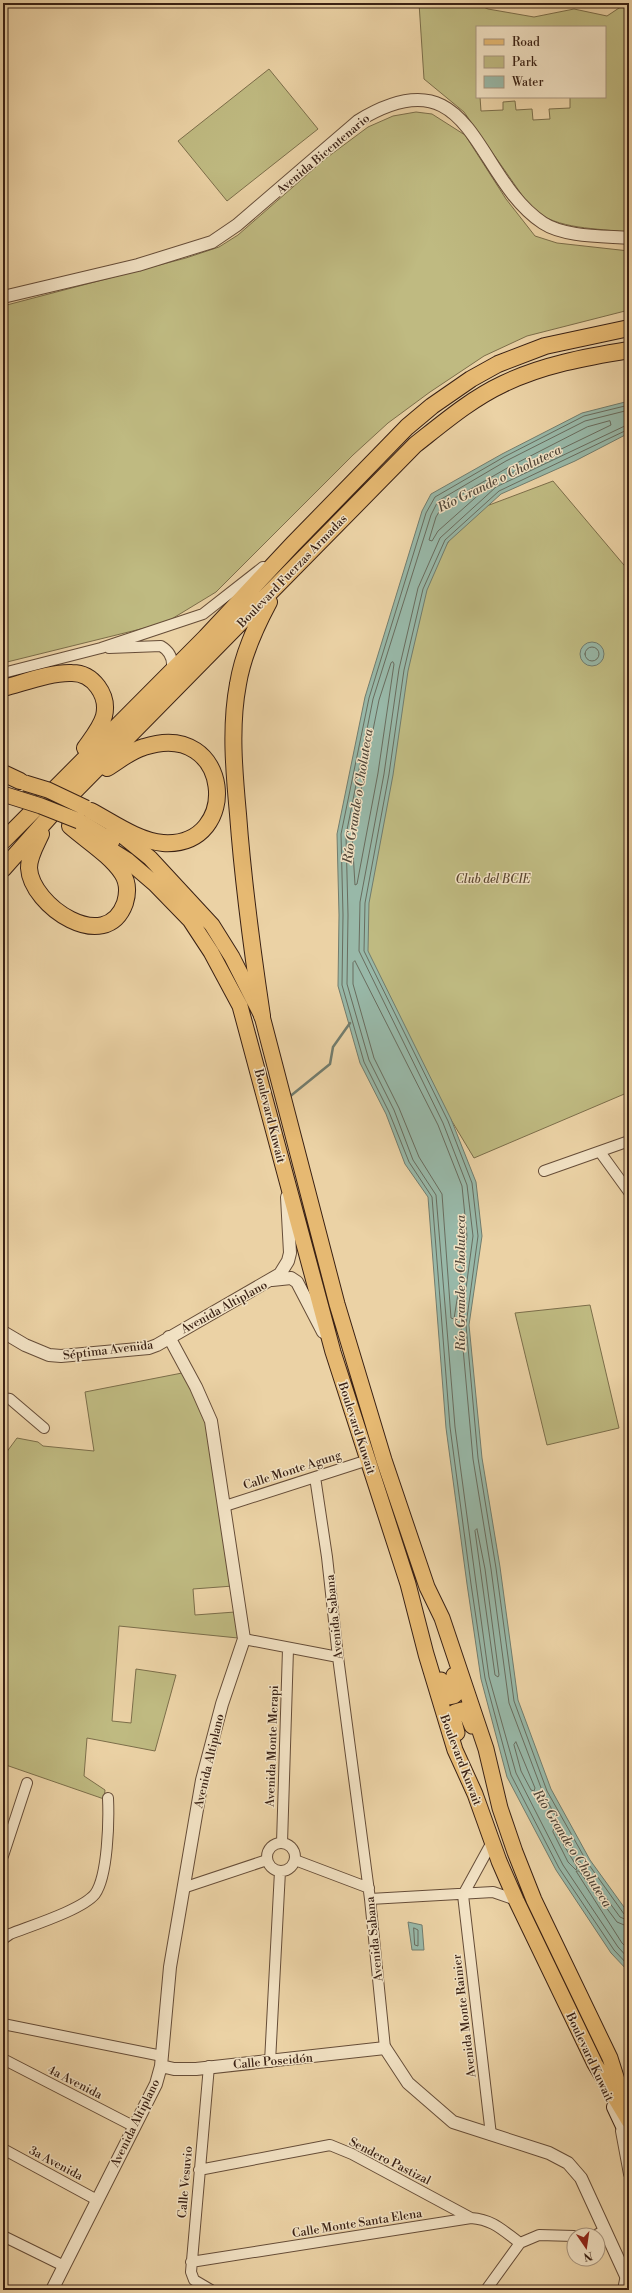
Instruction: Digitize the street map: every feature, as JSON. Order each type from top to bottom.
[{"type":"highway","name":"Boulevard Fuerzas Armadas","points":[[3,840],[171,672],[407,427],[432,406],[471,379],[498,364],[545,346],[629,328]]},
{"type":"highway","name":"Boulevard Fuerzas Armadas","points":[[3,869],[80,785],[415,445],[460,409],[503,384],[550,366],[629,350]]},
{"type":"highway","points":[[262,1016],[248,925],[235,776],[234,722],[238,684],[246,649],[277,586]]},
{"type":"highway","points":[[3,688],[71,673],[80,674],[95,683],[104,698],[104,716],[69,774]]},
{"type":"highway","points":[[80,785],[142,747],[160,743],[179,744],[194,750],[206,760],[214,774],[218,789],[216,805],[210,820],[199,831],[186,839],[169,842],[152,841],[88,809]]},
{"type":"highway","points":[[3,772],[23,782]]},
{"type":"highway","points":[[51,815],[30,861],[33,883],[49,904],[74,922],[84,926],[96,926],[107,923],[116,917],[125,902],[127,886],[123,875],[117,866],[71,824]]},
{"type":"main road","name":"Boulevard Kuwait","points":[[3,778],[23,782],[88,809],[150,858],[212,925],[232,957],[262,1016],[337,1304],[384,1460],[427,1587],[442,1618],[486,1749],[500,1808],[534,1900],[629,2099]]},
{"type":"main road","points":[[4,799],[71,824]]},
{"type":"main road","name":"Boulevard Kuwait","points":[[71,824],[108,838],[140,863],[155,884],[190,920],[211,952],[240,1006],[263,1088],[286,1182],[333,1352],[408,1584],[455,1750],[475,1794],[492,1842],[516,1900],[595,2064],[625,2118],[629,2139]]},
{"type":"main road","points":[[408,1584],[445,1694],[449,1697],[454,1696],[457,1693],[458,1686],[427,1587]]},
{"type":"main road","points":[[475,1794],[453,1718],[455,1712],[462,1710],[466,1712],[469,1717],[493,1792],[500,1808]]},
{"type":"main road","points":[[610,2058],[625,2118]]},
{"type":"street","name":"Avenida Bicentenario","points":[[3,297],[138,265],[212,242],[237,225],[358,122],[377,110],[402,100],[436,102],[450,111],[470,130],[525,210],[544,224],[563,232],[629,238]]},
{"type":"street","points":[[3,673],[101,648],[203,614],[293,544]]},
{"type":"street","points":[[101,648],[161,646],[170,655],[173,663],[171,672]]},
{"type":"street","points":[[544,1171],[629,1142]]},
{"type":"street","points":[[600,1152],[629,1192]]},
{"type":"street","name":"Avenida Altiplano","points":[[52,2290],[156,2084],[161,2061],[170,1967],[202,1780],[222,1704],[244,1639],[211,1421],[196,1387],[170,1337],[272,1280],[285,1267],[290,1253],[286,1182]]},
{"type":"street","name":"Avenida Altiplano","points":[[272,1280],[291,1278],[298,1282],[333,1352]]},
{"type":"street","name":"Séptima Avenida","points":[[3,1332],[40,1352],[61,1356],[149,1348],[170,1337]]},
{"type":"street","points":[[3,1398],[10,1399],[44,1428]]},
{"type":"street","name":"Calle Monte Agung","points":[[225,1506],[368,1460]]},
{"type":"street","name":"Avenida Sabana","points":[[315,1476],[327,1557],[338,1657],[369,1888],[385,2048],[408,2083],[453,2122],[549,2153],[568,2163],[581,2178],[598,2227]]},
{"type":"street","points":[[244,1639],[288,1649],[338,1657]]},
{"type":"street","name":"Avenida Monte Merapi","points":[[282,1843],[288,1649]]},
{"type":"street","points":[[3,1856],[27,1783]]},
{"type":"street","points":[[3,1939],[10,1934],[87,1901],[95,1894],[100,1884],[109,1833],[108,1798]]},
{"type":"street","points":[[462,1895],[492,1842]]},
{"type":"street","points":[[282,1843],[291,1847],[295,1860],[286,1870],[280,1871],[271,1868],[266,1854],[272,1845],[282,1843]]},
{"type":"street","points":[[183,1888],[267,1860]]},
{"type":"street","points":[[295,1860],[369,1888]]},
{"type":"street","points":[[270,2062],[280,1871]]},
{"type":"street","points":[[370,1899],[462,1895],[493,1892],[516,1900]]},
{"type":"street","name":"Avenida Monte Rainier","points":[[462,1895],[491,2135]]},
{"type":"street","name":"Calle Poseidón","points":[[3,2024],[161,2061],[183,2069],[270,2062],[385,2048]]},
{"type":"street","name":"4a Avenida","points":[[3,2059],[135,2127]]},
{"type":"street","name":"Calle Vesuvio","points":[[209,2066],[191,2272],[194,2280],[211,2290]]},
{"type":"street","points":[[625,2118],[629,2174]]},
{"type":"street","name":"Sendero Pastizal","points":[[199,2170],[330,2145],[352,2154],[471,2218]]},
{"type":"street","name":"3a Avenida","points":[[3,2149],[97,2200]]},
{"type":"street","name":"Calle Monte Santa Elena","points":[[191,2262],[471,2218],[484,2219],[497,2224],[520,2243]]},
{"type":"street","points":[[486,2290],[520,2243],[539,2235],[566,2236]]},
{"type":"street","points":[[3,2236],[64,2266]]},
{"type":"street","name":"Avenida Sabana","points":[[606,2242],[627,2277]]},
{"type":"street","points":[[623,2290],[627,2277],[629,2260]]},
{"type":"green space","points":[[419,3],[475,3],[488,9],[534,17],[574,9],[607,16],[622,6],[629,8],[629,233],[578,227],[553,221],[531,208],[464,112],[424,79]]},
{"type":"green space","points":[[269,69],[318,129],[227,201],[178,141]]},
{"type":"green space","points":[[416,112],[432,114],[465,135],[506,199],[535,236],[557,243],[629,251],[629,310],[527,336],[484,356],[430,392],[388,423],[353,455],[216,592],[165,623],[3,663],[3,306],[186,258],[219,247],[238,235],[325,159],[368,127],[393,116]]},
{"type":"green space","name":"Club del BCIE","points":[[553,481],[629,571],[629,1092],[474,1158],[393,1023],[370,970],[354,874],[419,585],[468,513]]},
{"type":"green space","points":[[590,1305],[619,1428],[547,1445],[515,1313]]},
{"type":"green space","points":[[182,1373],[204,1413],[233,1586],[193,1589],[195,1615],[235,1612],[238,1638],[119,1626],[112,1721],[131,1723],[136,1669],[176,1675],[155,1751],[87,1738],[84,1776],[105,1790],[104,1799],[3,1764],[3,1457],[17,1438],[38,1442],[43,1446],[94,1451],[85,1392]]},
{"type":"water","name":"Río Grande o Choluteca","points":[[629,401],[629,433],[575,461],[501,494],[448,542],[427,590],[408,671],[393,775],[369,903],[368,951],[451,1119],[476,1182],[482,1236],[469,1325],[482,1458],[500,1567],[518,1700],[551,1789],[590,1860],[629,1914],[629,1972],[611,1953],[556,1870],[507,1777],[481,1679],[446,1428],[428,1197],[405,1164],[386,1114],[360,1063],[338,986],[339,915],[337,834],[365,697],[422,511],[431,494],[502,454],[582,413]]},
{"type":"water","points":[[592,642],[600,646],[604,654],[600,662],[592,666],[584,662],[580,654],[584,646]]},
{"type":"water","points":[[408,1922],[422,1925],[424,1950],[412,1950]]},
{"type":"waterway","points":[[288,1098],[330,1064],[333,1047],[350,1023]]}]
